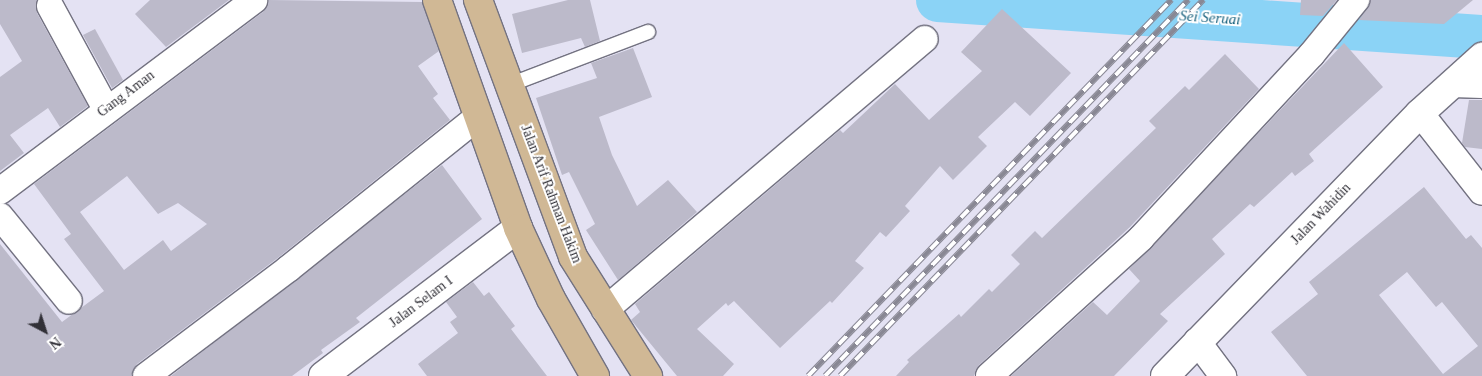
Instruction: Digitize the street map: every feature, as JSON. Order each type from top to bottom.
[{"type":"main road","points":[[437,0],[518,228],[585,372]]},
{"type":"main road","name":"Jalan Arif Rahman Hakim","points":[[485,2],[509,85],[573,257],[648,376]]},
{"type":"street","name":"Gang Aman","points":[[0,191],[106,109],[254,0]]},
{"type":"street","points":[[428,0],[437,0]]},
{"type":"street","points":[[50,6],[106,109]]},
{"type":"street","points":[[989,376],[1141,238],[1312,54],[1349,8]]},
{"type":"street","points":[[606,310],[924,39]]},
{"type":"street","name":"Jalan Wahidin","points":[[1165,376],[1420,113],[1466,82],[1482,57]]},
{"type":"street","points":[[1420,113],[1482,192]]},
{"type":"street","points":[[146,376],[288,269],[478,117]]},
{"type":"street","points":[[0,216],[69,301]]},
{"type":"street","name":"Jalan Selam I","points":[[324,376],[518,228]]},
{"type":"street","points":[[1197,342],[1223,376]]},
{"type":"lane","points":[[509,85],[648,32]]},
{"type":"building","points":[[0,0],[37,0],[37,13],[88,106],[60,127],[48,108],[10,135],[24,153],[0,171],[0,77],[22,61],[0,24]]},
{"type":"building","points":[[150,0],[229,0],[166,47],[135,14]]},
{"type":"building","points":[[269,0],[422,2],[439,51],[418,66],[438,94],[433,98],[450,120],[279,257],[137,364],[131,376],[0,376],[0,244],[62,322],[104,291],[64,239],[71,234],[34,184],[263,12]],"holes":[[[127,176],[158,214],[178,203],[207,224],[171,251],[163,240],[124,270],[80,212]]]},
{"type":"building","points":[[568,0],[590,0],[600,41],[585,47],[581,38],[522,53],[512,14]]},
{"type":"building","points":[[1301,0],[1337,0],[1323,16],[1300,15]]},
{"type":"building","points":[[1371,0],[1473,0],[1444,24],[1359,20]]},
{"type":"building","points":[[1002,9],[1071,73],[1030,116],[1015,102],[978,137],[987,146],[953,180],[940,166],[905,206],[910,211],[886,237],[880,232],[855,261],[864,268],[832,303],[830,301],[780,348],[734,301],[728,306],[726,303],[697,329],[734,364],[723,376],[677,376],[631,320],[640,312],[635,304],[840,130],[843,133],[895,84],[929,120],[982,71],[961,52]]},
{"type":"building","points":[[95,29],[123,80],[112,88],[83,35]]},
{"type":"building","points":[[1344,43],[1383,87],[1309,154],[1314,161],[1295,176],[1292,172],[1254,207],[1250,204],[1212,239],[1225,254],[1160,314],[1168,321],[1114,376],[1011,376],[1093,302],[1107,315],[1140,281],[1129,269]]},
{"type":"building","points":[[633,48],[652,97],[599,117],[612,155],[637,206],[668,180],[697,212],[618,280],[586,230],[595,224],[569,172],[562,175],[536,98],[597,78],[591,63]]},
{"type":"building","points":[[1225,54],[1259,89],[1130,227],[979,365],[974,376],[896,376],[909,362],[907,360],[959,314],[961,317],[989,289],[992,292],[1020,264],[1011,255],[1035,231],[1042,238],[1156,128],[1149,121],[1185,86],[1189,90]]},
{"type":"building","points":[[1469,100],[1482,100],[1482,149],[1465,147],[1462,143]]},
{"type":"building","points":[[442,165],[482,219],[356,318],[360,322],[321,350],[323,353],[292,376],[171,376]]},
{"type":"building","points":[[1424,187],[1466,239],[1471,235],[1482,248],[1482,376],[1307,376],[1271,332],[1318,294],[1309,282]],"holes":[[[1407,272],[1436,307],[1442,302],[1478,346],[1443,374],[1379,295]]]},
{"type":"building","points":[[473,282],[484,296],[489,292],[515,326],[511,329],[547,376],[427,376],[418,364],[458,333],[450,322],[457,317],[446,302]]},
{"type":"waterway","name":"Sei Seruai","points":[[938,0],[1482,37]]},
{"type":"railway","points":[[808,376],[1171,0]]},
{"type":"railway","points":[[825,376],[1188,0]]},
{"type":"railway","points":[[840,376],[1203,0]]}]
